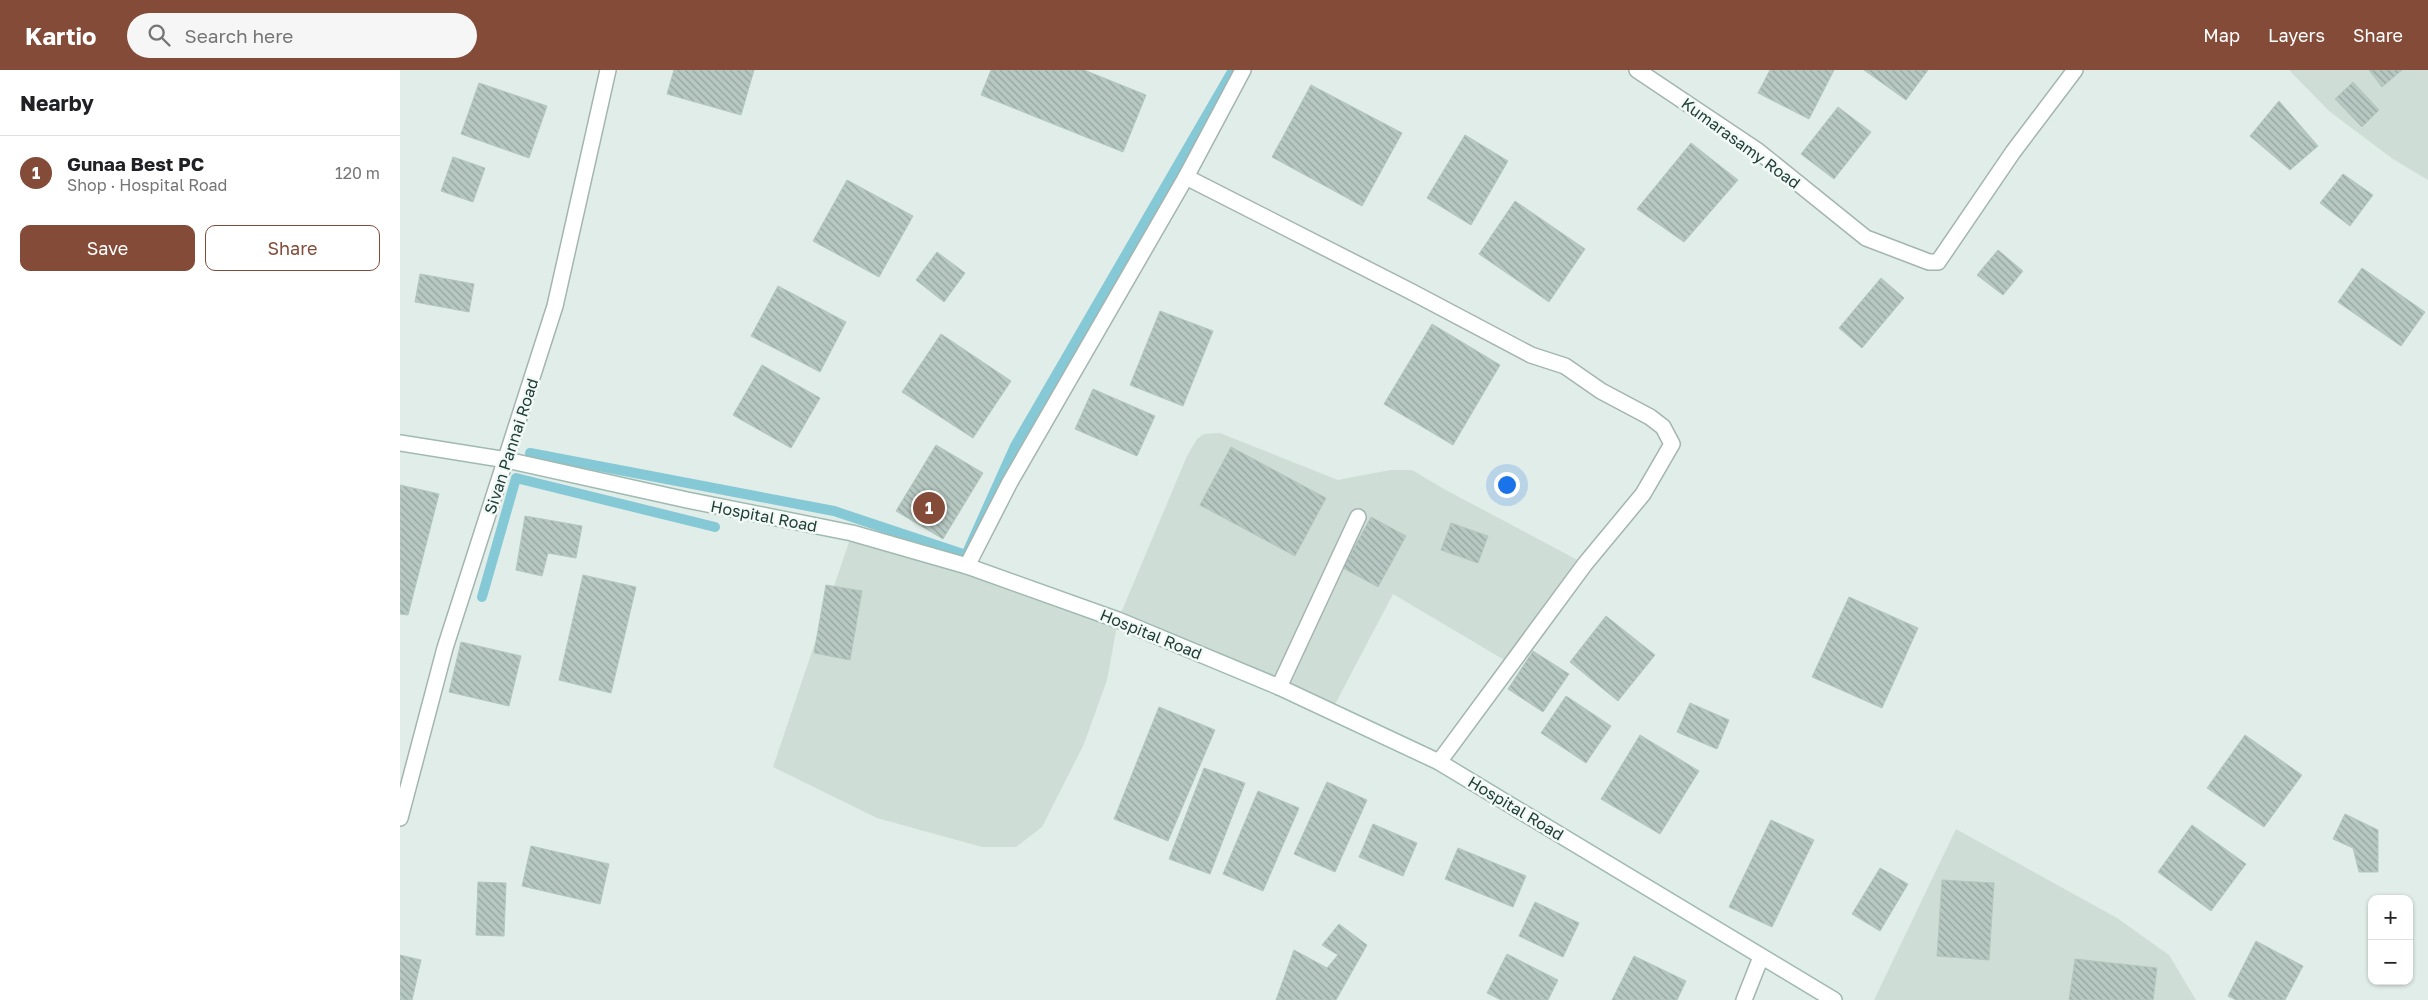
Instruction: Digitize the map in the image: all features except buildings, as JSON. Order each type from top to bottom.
[{"type":"street","name":"Sivan Pannai Road","points":[[400,818],[445,648],[555,306],[608,70]]},
{"type":"street","points":[[967,566],[1009,483],[1186,177],[1243,70]]},
{"type":"street","name":"Kumarasamy Road","points":[[1637,70],[1758,151],[1866,238],[1929,262],[1938,262],[2013,152],[2075,70]]},
{"type":"street","points":[[1186,177],[1531,355],[1565,366],[1601,391],[1650,417],[1663,427],[1672,444],[1643,494],[1585,564],[1439,762]]},
{"type":"street","name":"Hospital Road","points":[[400,443],[507,460],[686,500],[852,533],[967,566],[1118,620],[1279,688],[1439,762],[1834,1000]]},
{"type":"street","points":[[1279,688],[1358,517]]},
{"type":"street","points":[[1744,1000],[1761,957]]},
{"type":"shaded area","points":[[2289,70],[2428,70],[2428,180],[2393,159],[2329,111]]},
{"type":"shaded area","points":[[1220,433],[1338,480],[1390,470],[1412,470],[1585,564],[1511,664],[1393,594],[1331,712],[1118,620],[1187,456],[1197,439],[1204,434]]},
{"type":"shaded area","points":[[852,533],[1118,620],[1107,680],[1084,744],[1042,827],[1016,847],[982,847],[877,818],[773,767]]},
{"type":"shaded area","points":[[1956,829],[2117,918],[2169,955],[2196,1000],[1874,1000]]},
{"type":"waterway","points":[[530,453],[834,511],[966,555],[1015,446],[1233,70]]},
{"type":"waterway","points":[[482,597],[516,478],[715,527]]},
{"type":"place","name":"Gunaa Best PC","points":[[929,508]]}]
